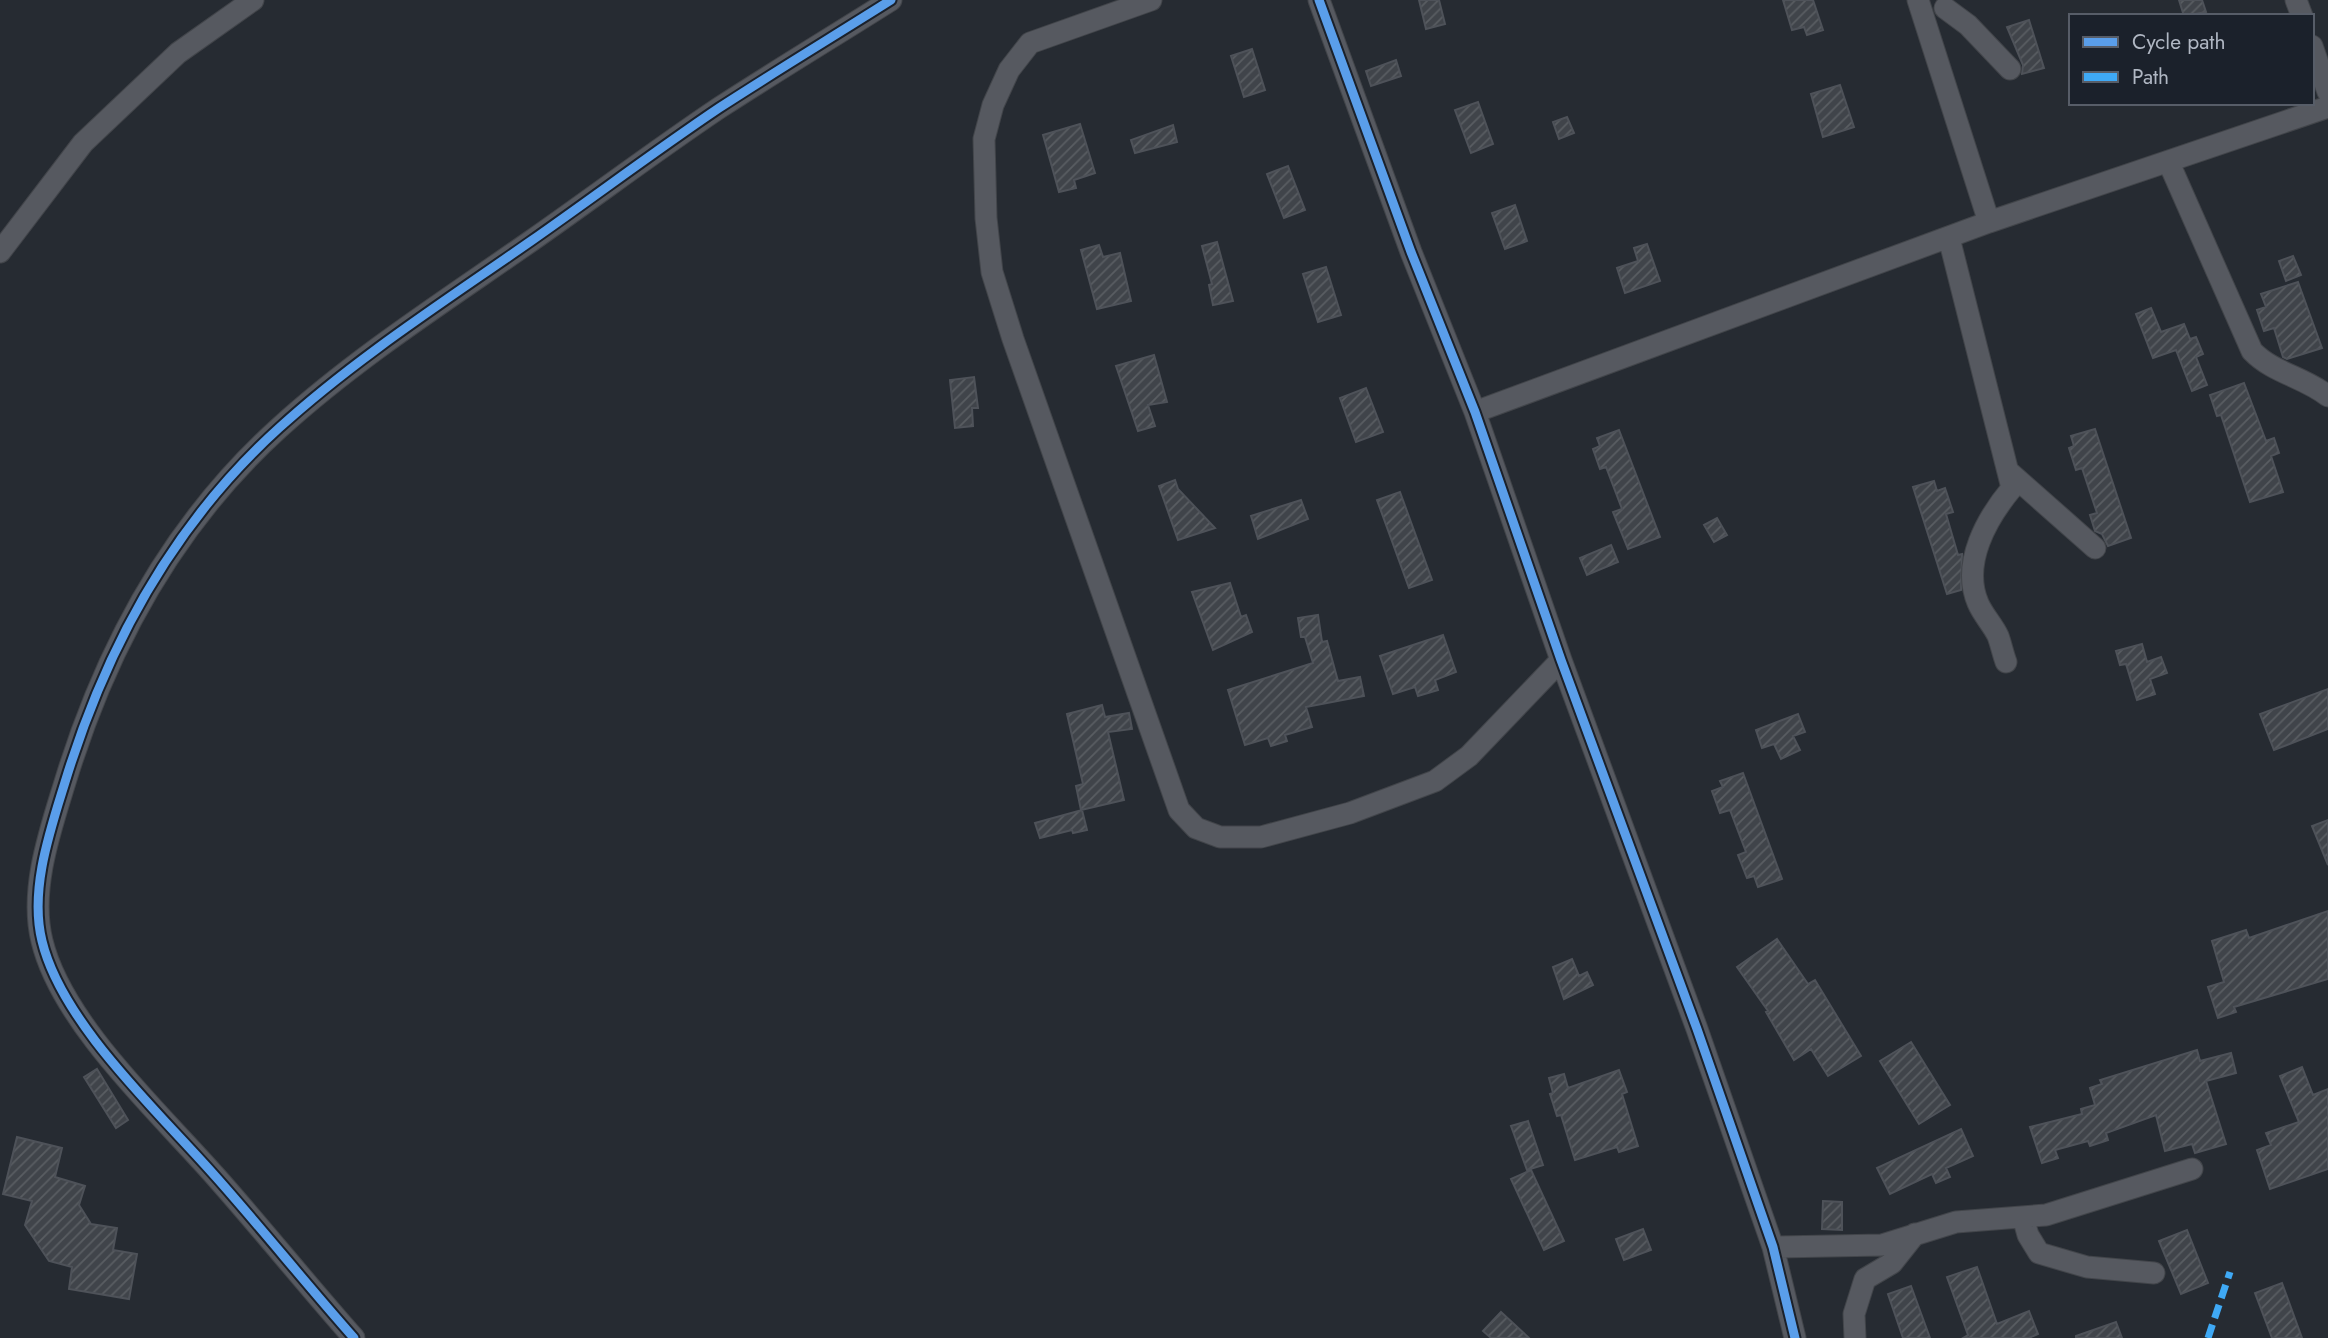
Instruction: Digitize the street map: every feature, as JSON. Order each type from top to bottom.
[{"type":"street","points":[[0,252],[83,143],[178,53],[253,0]]},
{"type":"street","points":[[354,1338],[78,1017],[42,944],[39,889],[56,813],[75,750],[113,655],[145,592],[189,529],[233,475],[278,429],[365,357],[717,110],[891,0]]},
{"type":"street","points":[[1151,0],[1030,43],[1009,70],[993,105],[984,139],[986,204],[992,272],[999,295],[1179,810],[1196,828],[1220,837],[1261,838],[1350,813],[1435,781],[1469,756],[1560,660]]},
{"type":"street","points":[[1320,0],[1412,252],[1475,412],[1560,660],[1697,1029],[1773,1247],[1795,1338]]},
{"type":"street","points":[[1919,0],[1989,222]]},
{"type":"street","points":[[1925,21],[1947,4],[2010,69]]},
{"type":"street","points":[[2314,52],[2328,92]]},
{"type":"street","points":[[1475,412],[1989,222],[2328,107]]},
{"type":"street","points":[[2169,163],[2252,351],[2266,366],[2305,380],[2328,396]]},
{"type":"street","points":[[1949,238],[2012,488],[1991,514],[1977,550],[1973,573],[1978,602],[1997,635],[2006,662]]},
{"type":"street","points":[[2008,471],[2095,548]]},
{"type":"street","points":[[1773,1247],[1882,1245],[1956,1222],[2046,1215],[2192,1169]]},
{"type":"street","points":[[2023,1217],[2028,1235],[2039,1253],[2087,1267],[2154,1273]]},
{"type":"street","points":[[1855,1338],[1854,1314],[1865,1279],[1892,1263],[1915,1234]]},
{"type":"building","points":[[1419,0],[1439,0],[1445,24],[1426,29]]},
{"type":"building","points":[[1783,0],[1813,0],[1823,30],[1807,35],[1804,27],[1792,30]]},
{"type":"building","points":[[2179,0],[2202,0],[2206,12],[2183,14]]},
{"type":"building","points":[[2029,20],[2044,68],[2022,74],[2023,65],[2007,27]]},
{"type":"building","points":[[1252,49],[1265,90],[1244,97],[1231,56]]},
{"type":"building","points":[[1396,60],[1401,76],[1371,86],[1366,71]]},
{"type":"building","points":[[1840,85],[1854,127],[1823,137],[1811,94]]},
{"type":"building","points":[[1478,102],[1493,144],[1471,153],[1455,110]]},
{"type":"building","points":[[1567,117],[1574,133],[1559,139],[1553,122]]},
{"type":"building","points":[[1080,124],[1095,173],[1074,180],[1076,188],[1059,192],[1043,135]]},
{"type":"building","points":[[1173,125],[1177,142],[1135,153],[1131,140]]},
{"type":"building","points":[[1288,166],[1305,210],[1284,218],[1267,174]]},
{"type":"building","points":[[1515,205],[1527,241],[1505,249],[1492,213]]},
{"type":"building","points":[[1217,242],[1233,301],[1213,305],[1209,285],[1212,284],[1202,246]]},
{"type":"building","points":[[1647,244],[1660,281],[1625,293],[1617,268],[1638,261],[1634,248]]},
{"type":"building","points":[[1099,245],[1103,257],[1120,253],[1131,301],[1097,309],[1081,250]]},
{"type":"building","points":[[2293,256],[2301,275],[2286,281],[2279,261]]},
{"type":"building","points":[[1326,267],[1341,315],[1318,322],[1303,274]]},
{"type":"building","points":[[2298,282],[2322,348],[2287,359],[2283,357],[2274,328],[2264,331],[2257,310],[2266,307],[2261,294]]},
{"type":"building","points":[[2151,308],[2161,332],[2184,324],[2190,339],[2196,337],[2203,354],[2196,357],[2207,385],[2192,391],[2176,350],[2153,358],[2136,314]]},
{"type":"building","points":[[1154,355],[1167,402],[1148,405],[1155,426],[1138,431],[1116,366]]},
{"type":"building","points":[[974,377],[978,408],[972,408],[973,426],[955,428],[950,380]]},
{"type":"building","points":[[2244,383],[2266,441],[2274,438],[2279,453],[2271,456],[2283,492],[2250,502],[2221,415],[2217,416],[2210,395]]},
{"type":"building","points":[[1366,388],[1383,432],[1356,442],[1340,398]]},
{"type":"building","points":[[2095,429],[2131,538],[2108,546],[2102,534],[2095,531],[2090,515],[2097,513],[2082,468],[2076,470],[2069,448],[2074,446],[2071,436]]},
{"type":"building","points":[[1619,430],[1660,537],[1628,549],[1613,512],[1622,509],[1606,467],[1600,469],[1593,449],[1600,446],[1597,438]]},
{"type":"building","points":[[1175,480],[1178,489],[1215,528],[1178,540],[1159,486]]},
{"type":"building","points":[[1934,481],[1937,491],[1945,488],[1953,512],[1946,514],[1958,555],[1962,554],[1961,590],[1947,594],[1913,487]]},
{"type":"building","points":[[1400,492],[1432,580],[1409,588],[1377,500]]},
{"type":"building","points":[[1301,500],[1308,519],[1258,539],[1251,516]]},
{"type":"building","points":[[1717,518],[1727,535],[1714,542],[1704,525]]},
{"type":"building","points":[[1611,545],[1618,562],[1587,575],[1580,558]]},
{"type":"building","points":[[1230,583],[1241,617],[1246,615],[1252,632],[1213,650],[1192,592]]},
{"type":"building","points":[[1318,615],[1322,642],[1327,641],[1338,681],[1360,677],[1364,696],[1306,707],[1312,727],[1285,735],[1287,741],[1271,746],[1268,738],[1245,745],[1228,690],[1313,663],[1305,637],[1301,637],[1298,618]]},
{"type":"building","points":[[1443,635],[1456,672],[1435,680],[1438,690],[1418,696],[1415,687],[1393,694],[1380,656]]},
{"type":"building","points":[[2142,644],[2147,662],[2161,657],[2167,673],[2150,679],[2155,694],[2137,700],[2126,664],[2120,665],[2116,651]]},
{"type":"building","points":[[2328,689],[2328,729],[2274,750],[2260,714]]},
{"type":"building","points":[[1102,705],[1105,717],[1129,713],[1132,729],[1108,732],[1124,800],[1081,810],[1076,786],[1083,784],[1067,714]]},
{"type":"building","points":[[1798,714],[1805,732],[1793,736],[1800,750],[1781,759],[1774,744],[1762,748],[1756,730]]},
{"type":"building","points":[[1743,773],[1782,879],[1758,887],[1754,876],[1747,878],[1738,855],[1746,852],[1730,810],[1720,813],[1712,791],[1723,787],[1720,781]]},
{"type":"building","points":[[1082,810],[1087,830],[1073,833],[1072,830],[1040,838],[1035,823]]},
{"type":"building","points":[[2328,820],[2328,865],[2312,826]]},
{"type":"building","points":[[2328,911],[2328,979],[2234,1007],[2236,1012],[2218,1018],[2208,987],[2224,982],[2212,941],[2246,930],[2249,938]]},
{"type":"building","points":[[1777,939],[1808,984],[1815,980],[1861,1056],[1828,1076],[1811,1049],[1794,1060],[1766,1012],[1768,1011],[1737,967]]},
{"type":"building","points":[[1572,959],[1579,976],[1587,972],[1593,985],[1564,999],[1553,967]]},
{"type":"building","points":[[1911,1042],[1950,1105],[1919,1124],[1880,1061]]},
{"type":"building","points":[[2197,1050],[2200,1061],[2231,1053],[2236,1073],[2206,1081],[2226,1144],[2195,1153],[2192,1144],[2165,1151],[2156,1115],[2106,1133],[2108,1140],[2090,1146],[2088,1141],[2055,1150],[2058,1158],[2042,1163],[2030,1127],[2082,1114],[2081,1109],[2095,1105],[2090,1088],[2102,1084],[2100,1080]]},
{"type":"building","points":[[2302,1067],[2313,1095],[2328,1089],[2328,1169],[2270,1189],[2257,1150],[2271,1145],[2266,1133],[2299,1122],[2280,1076]]},
{"type":"building","points":[[97,1069],[128,1120],[116,1128],[84,1077]]},
{"type":"building","points":[[1619,1070],[1627,1092],[1622,1094],[1638,1146],[1619,1152],[1617,1147],[1575,1160],[1561,1115],[1557,1116],[1550,1094],[1553,1093],[1549,1078],[1564,1074],[1568,1088]]},
{"type":"building","points":[[1528,1121],[1543,1165],[1527,1170],[1511,1126]]},
{"type":"building","points":[[1961,1129],[1973,1156],[1946,1168],[1950,1177],[1936,1183],[1932,1174],[1890,1194],[1877,1168]]},
{"type":"building","points":[[17,1137],[62,1148],[55,1177],[85,1186],[79,1205],[91,1224],[117,1228],[113,1250],[137,1254],[129,1299],[69,1289],[72,1267],[49,1261],[25,1225],[32,1201],[3,1194]]},
{"type":"building","points":[[1531,1170],[1564,1241],[1544,1250],[1511,1179]]},
{"type":"building","points":[[1823,1201],[1842,1202],[1842,1230],[1822,1229]]},
{"type":"building","points":[[1643,1229],[1651,1250],[1624,1260],[1616,1239]]},
{"type":"building","points":[[2187,1230],[2208,1283],[2181,1294],[2159,1241]]},
{"type":"building","points":[[1977,1267],[1997,1324],[2029,1311],[2038,1334],[2029,1338],[1963,1338],[1968,1335],[1947,1277]]},
{"type":"building","points":[[2282,1283],[2302,1338],[2272,1338],[2255,1293]]},
{"type":"building","points":[[1911,1286],[1930,1338],[1903,1338],[1888,1294]]},
{"type":"building","points":[[1501,1312],[1529,1338],[1491,1338],[1483,1331]]},
{"type":"building","points":[[2116,1322],[2122,1338],[2076,1338],[2076,1336]]},
{"type":"marked path","points":[[2208,1338],[2230,1272]]},
{"type":"cycle path","points":[[354,1338],[216,1177],[116,1066],[70,1004],[53,972],[42,941],[39,921],[40,880],[48,838],[66,779],[102,681],[124,634],[177,545],[242,465],[308,402],[402,331],[695,124],[891,0]]},
{"type":"cycle path","points":[[1319,0],[1411,252],[1475,412],[1561,660],[1697,1029],[1773,1247],[1795,1338]]}]
